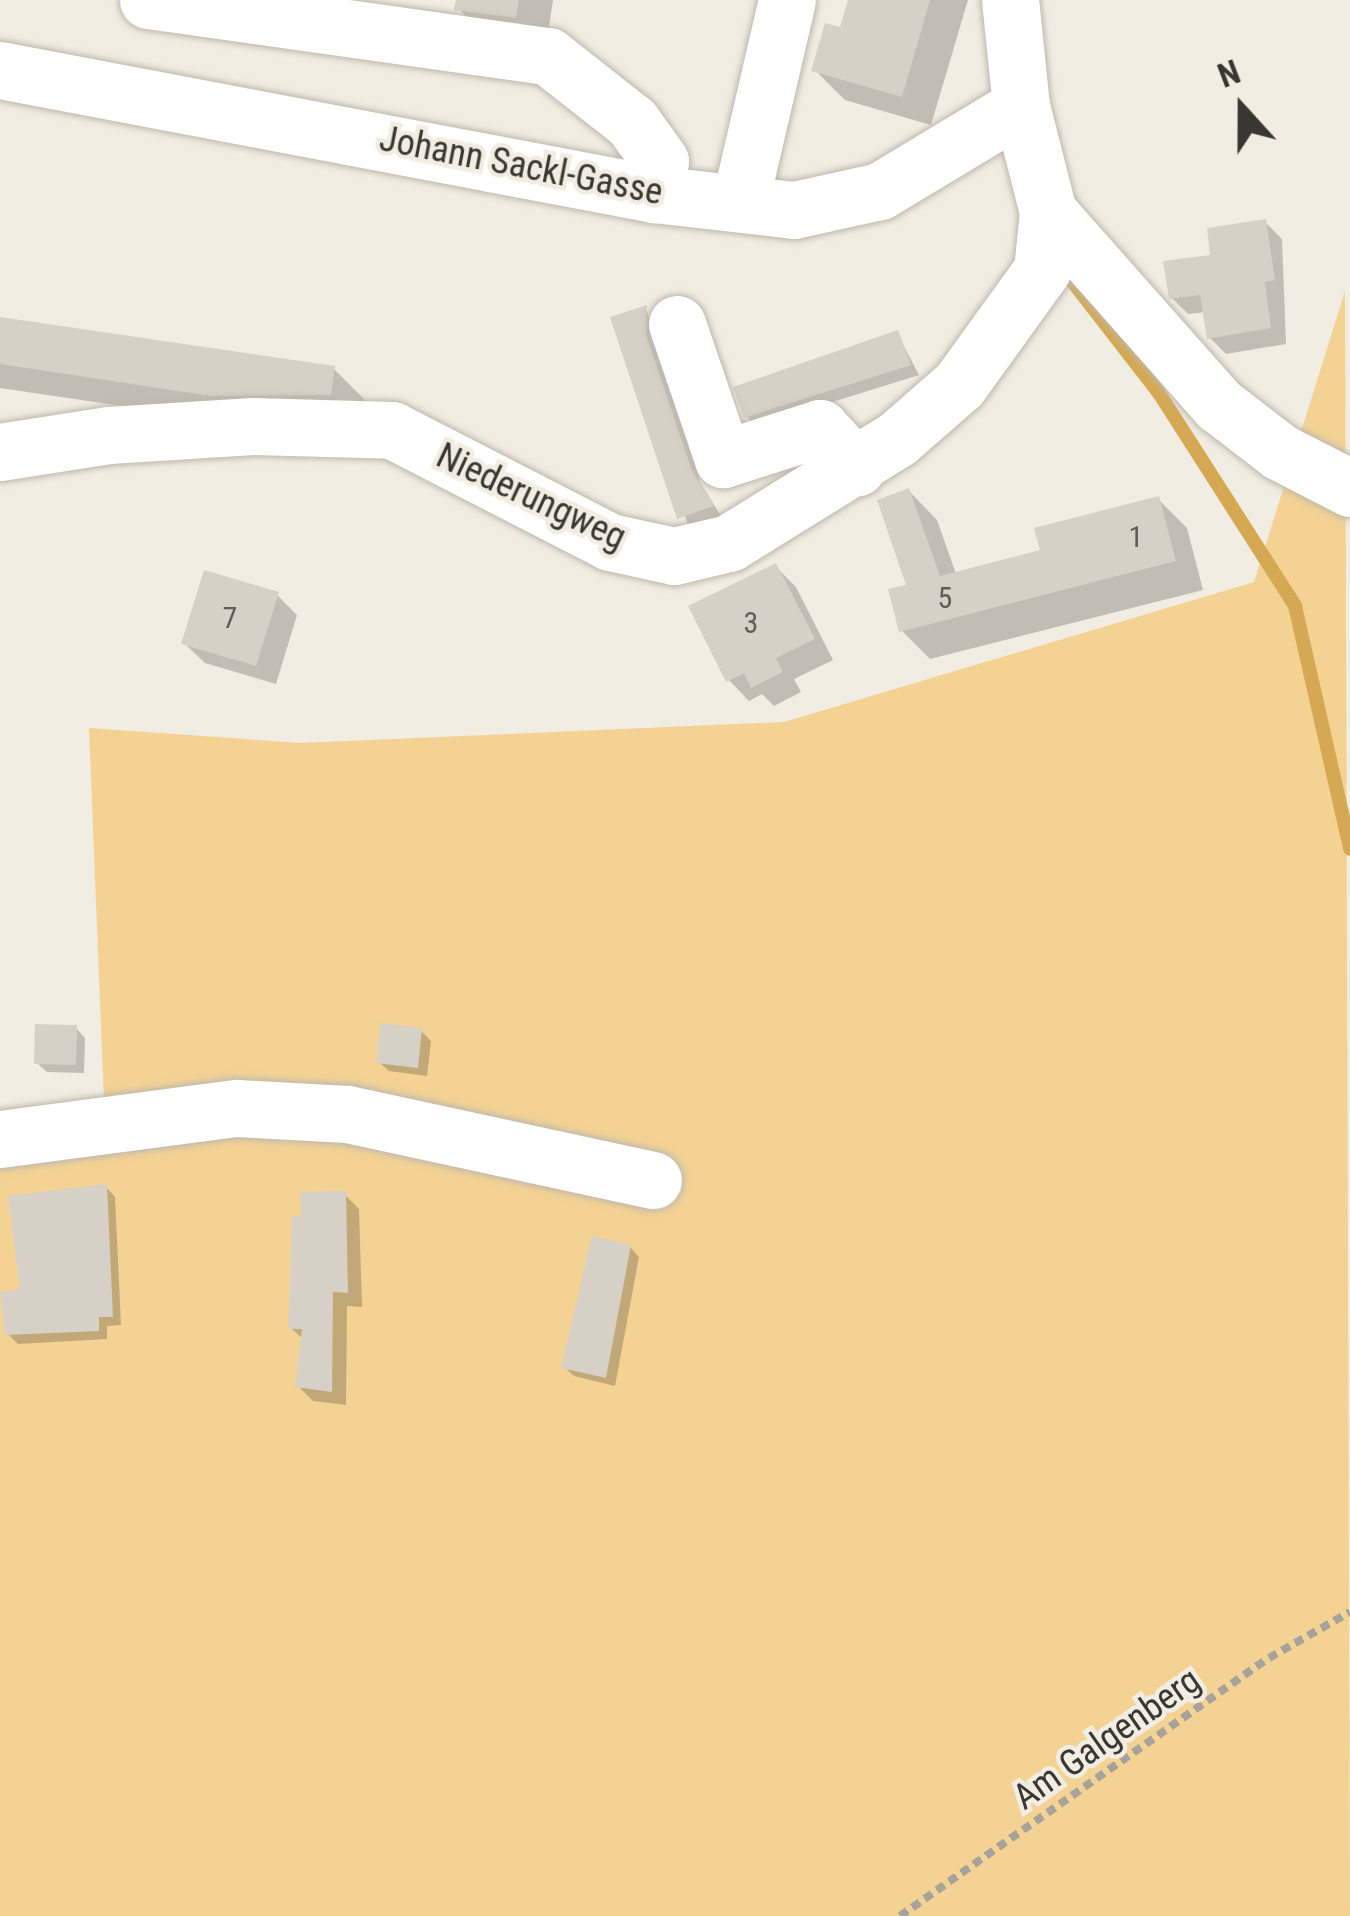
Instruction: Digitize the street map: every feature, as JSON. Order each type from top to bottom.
[{"type":"street","points":[[148,0],[548,56],[632,122],[660,161],[654,194]]},
{"type":"street","points":[[740,202],[787,0]]},
{"type":"street","name":"Niederungweg","points":[[0,452],[109,435],[253,426],[392,430],[610,542],[674,556],[729,544],[856,468],[959,385],[1015,317],[1042,270],[1048,212],[1022,106],[1010,0]]},
{"type":"street","name":"Johann Sackl-Gasse","points":[[0,70],[654,194],[794,210],[880,191],[1022,106]]},
{"type":"street","name":"Niederungweg","points":[[1048,212],[1219,405],[1280,452],[1350,488]]},
{"type":"street","points":[[677,324],[723,459],[820,428],[856,468]]},
{"type":"street","points":[[0,1139],[237,1108],[346,1114],[653,1180]]},
{"type":"path","name":"Am Galgenberg","points":[[900,1916],[1269,1658],[1350,1612]]},
{"type":"shaded area","points":[[1345,291],[1350,1916],[0,1916],[0,1119],[104,1101],[89,728],[300,743],[784,722],[1254,582]]},
{"type":"building","points":[[456,0],[519,0],[516,18],[454,10]]},
{"type":"building","points":[[848,0],[930,0],[902,97],[811,71],[825,23],[840,27]]},
{"type":"building","points":[[1266,219],[1275,280],[1265,282],[1271,328],[1207,339],[1200,295],[1169,299],[1163,261],[1210,255],[1207,228]]},
{"type":"building","points":[[647,305],[646,335],[692,470],[714,506],[677,519],[610,317]]},
{"type":"building","points":[[0,317],[335,366],[331,395],[211,396],[0,364]]},
{"type":"building","points":[[898,330],[911,365],[744,418],[733,387]]},
{"type":"building","points":[[909,488],[940,576],[1040,550],[1034,528],[1159,496],[1176,561],[899,632],[888,589],[906,585],[877,500]]},
{"type":"building","points":[[776,563],[815,639],[776,658],[783,672],[751,688],[744,673],[726,682],[688,606]]},
{"type":"building","points":[[204,570],[279,592],[256,666],[181,644]]},
{"type":"building","points":[[381,1023],[422,1028],[418,1068],[376,1063]]},
{"type":"building","points":[[35,1024],[77,1025],[76,1065],[34,1064]]},
{"type":"building","points":[[107,1184],[113,1317],[99,1317],[99,1331],[5,1335],[0,1292],[20,1289],[8,1196]]},
{"type":"building","points":[[346,1191],[348,1293],[333,1292],[332,1392],[295,1387],[302,1329],[288,1329],[292,1216],[301,1216],[300,1192]]},
{"type":"building","points":[[592,1236],[631,1245],[606,1378],[561,1368]]},
{"type":"waterway","points":[[1069,277],[1159,393],[1295,606],[1350,849]]}]
